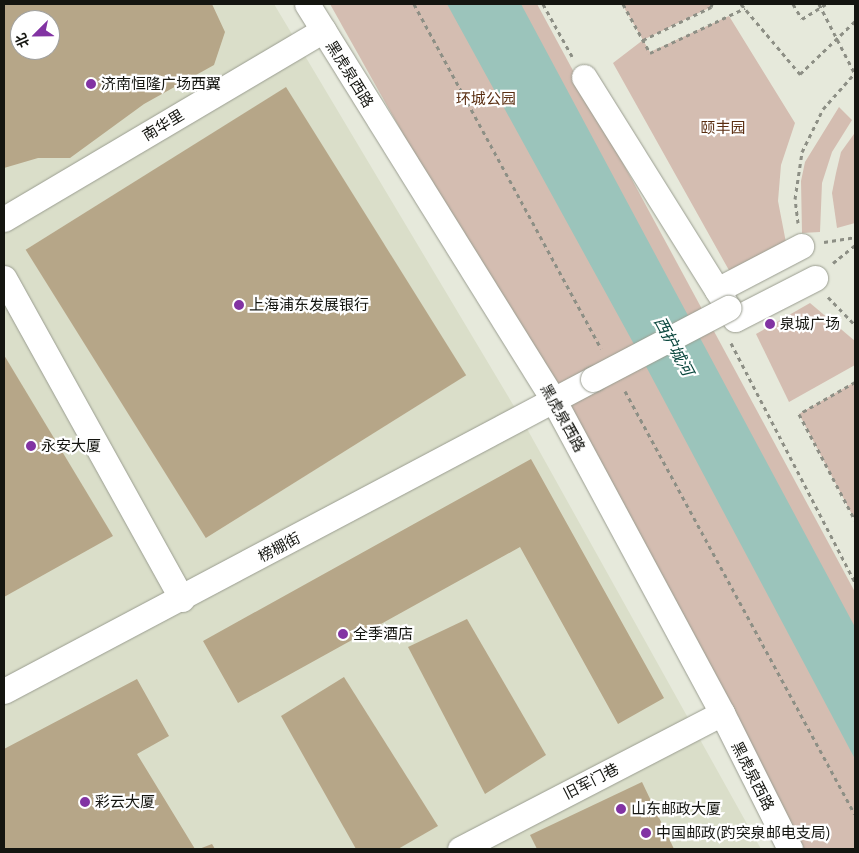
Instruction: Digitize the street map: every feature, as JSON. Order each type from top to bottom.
[{"type":"street","name":"黑虎泉西路","points":[[307,4],[554,401],[722,714],[790,849]]},
{"type":"street","name":"南华里","points":[[4,219],[323,30]]},
{"type":"street","points":[[584,77],[735,319],[815,278]]},
{"type":"street","name":"榜棚街","points":[[4,691],[182,599],[594,379],[722,299],[801,246]]},
{"type":"street","points":[[4,278],[182,599]]},
{"type":"street","name":"旧军门巷","points":[[460,849],[722,714]]},
{"type":"path","points":[[414,4],[604,352]]},
{"type":"path","points":[[622,4],[650,53],[745,8]]},
{"type":"path","points":[[643,40],[711,7],[712,4]]},
{"type":"path","points":[[741,4],[800,74],[855,21]]},
{"type":"path","points":[[793,4],[802,19],[826,4]]},
{"type":"path","points":[[820,6],[855,74],[823,109],[802,152],[795,199],[801,246],[855,237]]},
{"type":"path","points":[[815,278],[831,301],[855,325]]},
{"type":"path","points":[[855,382],[799,414],[855,520]]},
{"type":"path","points":[[623,387],[855,814]]},
{"type":"shaded area","points":[[4,4],[274,4],[521,418],[761,849],[4,849]]},
{"type":"green space","name":"环城公园","points":[[330,4],[537,4],[855,592],[855,849],[804,849]]},
{"type":"green space","points":[[622,4],[709,4],[711,7],[643,40]]},
{"type":"green space","name":"颐丰园","points":[[729,16],[795,123],[781,165],[778,201],[788,253],[735,281],[613,63],[643,40],[650,52]]},
{"type":"green space","points":[[839,107],[852,120],[832,152],[822,183],[820,232],[802,233],[801,181],[805,162]]},
{"type":"green space","points":[[854,134],[855,223],[837,228],[832,193],[841,152]]},
{"type":"green space","points":[[810,303],[855,341],[855,365],[789,402],[756,334]]},
{"type":"green space","points":[[855,382],[855,520],[799,414]]},
{"type":"water","name":"西护城河","points":[[447,4],[521,4],[855,627],[855,759],[641,357]]},
{"type":"building","name":"济南恒隆广场西翼","points":[[4,4],[212,4],[225,32],[214,65],[144,104],[70,158],[38,158],[4,168]]},
{"type":"building","name":"上海浦东发展银行","points":[[286,87],[466,375],[206,538],[26,250]]},
{"type":"building","name":"永安大厦","points":[[4,355],[113,536],[4,597]]},
{"type":"building","points":[[531,459],[664,698],[618,724],[520,547],[238,703],[203,641]]},
{"type":"building","points":[[467,619],[546,755],[485,794],[408,647]]},
{"type":"building","points":[[344,677],[438,826],[398,849],[356,849],[281,716]]},
{"type":"building","name":"彩云大厦","points":[[137,679],[169,736],[137,754],[195,849],[4,849],[4,749]]},
{"type":"building","name":"山东邮政大厦","points":[[642,782],[674,849],[537,849],[530,835]]},
{"type":"building","points":[[212,844],[215,849],[199,849]]},
{"type":"place","name":"济南恒隆广场西翼","points":[[91,84]]},
{"type":"place","name":"上海浦东发展银行","points":[[239,305]]},
{"type":"place","name":"泉城广场","points":[[770,324]]},
{"type":"place","name":"永安大厦","points":[[31,446]]},
{"type":"place","name":"全季酒店","points":[[343,634]]},
{"type":"place","name":"彩云大厦","points":[[85,802]]},
{"type":"place","name":"山东邮政大厦","points":[[621,809]]},
{"type":"place","name":"中国邮政(趵突泉邮电支局)","points":[[646,833]]}]
